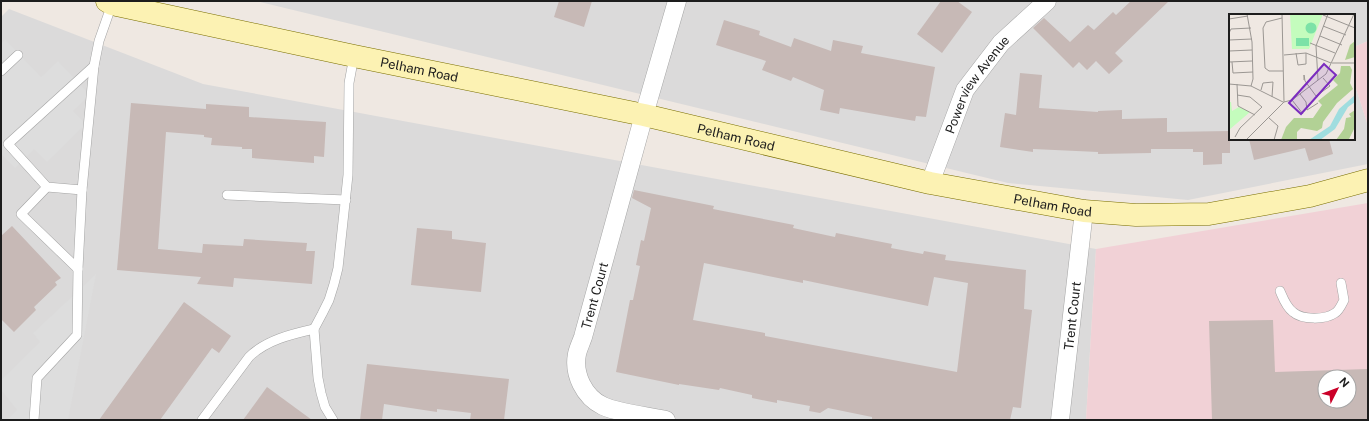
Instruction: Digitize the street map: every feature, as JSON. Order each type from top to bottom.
[{"type":"main road","name":"Pelham Road","points":[[109,2],[354,56],[644,115],[930,183],[1084,211],[1136,215],[1209,214],[1310,196],[1368,180]]},
{"type":"street","name":"Trent Court","points":[[666,420],[603,406],[589,396],[582,387],[577,374],[577,355],[677,1]]},
{"type":"street","name":"Powerview Avenue","points":[[930,183],[965,90],[1001,44],[1047,1]]},
{"type":"street","name":"Trent Court","points":[[1060,420],[1084,211]]},
{"type":"lane","points":[[34,420],[36,378],[78,335],[78,269],[82,190],[94,66],[109,2]]},
{"type":"lane","points":[[1,71],[18,55]]},
{"type":"lane","points":[[333,420],[325,407],[321,393],[318,378],[314,329],[322,314],[334,284],[338,268],[349,164],[349,83],[354,56]]},
{"type":"lane","points":[[8,144],[94,66]]},
{"type":"lane","points":[[1,137],[47,187],[82,190]]},
{"type":"lane","points":[[47,187],[21,214],[78,269]]},
{"type":"lane","points":[[227,195],[346,200]]},
{"type":"lane","points":[[1280,291],[1287,307],[1294,313],[1306,318],[1321,318],[1335,313],[1344,300],[1342,283]]},
{"type":"lane","points":[[202,420],[255,352],[265,345],[282,338],[314,329]]},
{"type":"shaded area","points":[[256,1],[1368,1],[1368,41],[1355,47],[1355,14],[1229,14],[1229,140],[1355,140],[1355,85],[1368,126],[1368,164],[1188,200],[1008,183]]},
{"type":"shaded area","points":[[9,9],[203,84],[1096,249],[1086,420],[1,420],[1,17]]},
{"type":"shaded area","points":[[5,39],[41,77],[58,61],[90,95],[73,111],[86,124],[47,162],[34,149],[15,168],[1,154],[1,44]]},
{"type":"shaded area","points":[[1368,41],[1368,126],[1355,85],[1355,47]]},
{"type":"shaded area","points":[[1368,203],[1368,420],[1086,420],[1096,249]]},
{"type":"shaded area","points":[[96,274],[68,420],[7,420],[17,410],[1,390],[1,380],[40,342],[33,333]]},
{"type":"building","points":[[559,1],[592,1],[584,27],[554,17]]},
{"type":"building","points":[[941,1],[957,1],[972,12],[942,53],[917,34]]},
{"type":"building","points":[[1131,1],[1169,1],[1115,53],[1123,61],[1109,74],[1096,61],[1087,70],[1079,62],[1073,68],[1033,28],[1044,18],[1070,42],[1088,25],[1094,30],[1113,12],[1116,15]]},
{"type":"building","points":[[724,20],[760,31],[759,35],[791,47],[794,38],[831,51],[833,40],[863,46],[861,53],[935,67],[926,117],[916,116],[915,121],[840,108],[839,114],[820,110],[824,90],[793,77],[791,81],[762,70],[766,61],[716,45]]},
{"type":"building","points":[[1020,73],[1042,75],[1039,108],[1098,112],[1122,110],[1122,119],[1167,118],[1167,132],[1229,131],[1230,153],[1222,153],[1222,164],[1203,165],[1203,152],[1193,152],[1193,149],[1151,149],[1151,153],[1098,154],[1098,152],[1033,149],[1033,152],[1000,147],[1005,113],[1016,115]]},
{"type":"building","points":[[131,103],[206,109],[206,104],[249,107],[249,117],[326,122],[324,157],[314,156],[314,163],[252,158],[252,149],[211,145],[212,138],[204,137],[204,135],[166,132],[158,249],[202,253],[203,244],[243,246],[244,239],[307,243],[306,251],[315,251],[312,284],[234,278],[233,287],[197,284],[201,277],[117,270]]},
{"type":"building","points":[[1249,140],[1329,140],[1333,154],[1309,161],[1305,148],[1254,160]]},
{"type":"building","points":[[634,190],[714,206],[713,209],[794,225],[793,228],[835,237],[836,233],[892,244],[891,248],[923,254],[924,251],[946,255],[945,260],[1026,270],[1024,309],[1032,310],[1021,408],[1013,407],[1010,420],[872,420],[872,417],[828,408],[820,413],[809,411],[810,406],[777,400],[777,403],[752,398],[752,395],[720,388],[719,390],[679,385],[616,372],[630,300],[633,300],[640,266],[636,265],[641,240],[644,241],[651,208],[632,198]],"holes":[[[704,263],[803,283],[803,280],[928,306],[934,277],[968,283],[957,372],[765,336],[765,333],[693,320]]]},
{"type":"building","points":[[12,226],[61,278],[55,282],[57,285],[34,307],[36,310],[14,332],[1,319],[1,236]]},
{"type":"building","points":[[417,228],[452,231],[452,239],[486,243],[481,292],[411,285]]},
{"type":"building","points":[[184,302],[231,336],[219,353],[212,348],[160,420],[99,420]]},
{"type":"building","points":[[1273,320],[1275,372],[1317,371],[1317,409],[1357,409],[1357,369],[1368,369],[1368,420],[1212,420],[1209,321]]},
{"type":"building","points":[[367,364],[509,379],[504,420],[470,420],[471,413],[437,409],[437,412],[384,404],[382,420],[360,420]]},
{"type":"building","points":[[267,387],[312,420],[243,420]]}]
